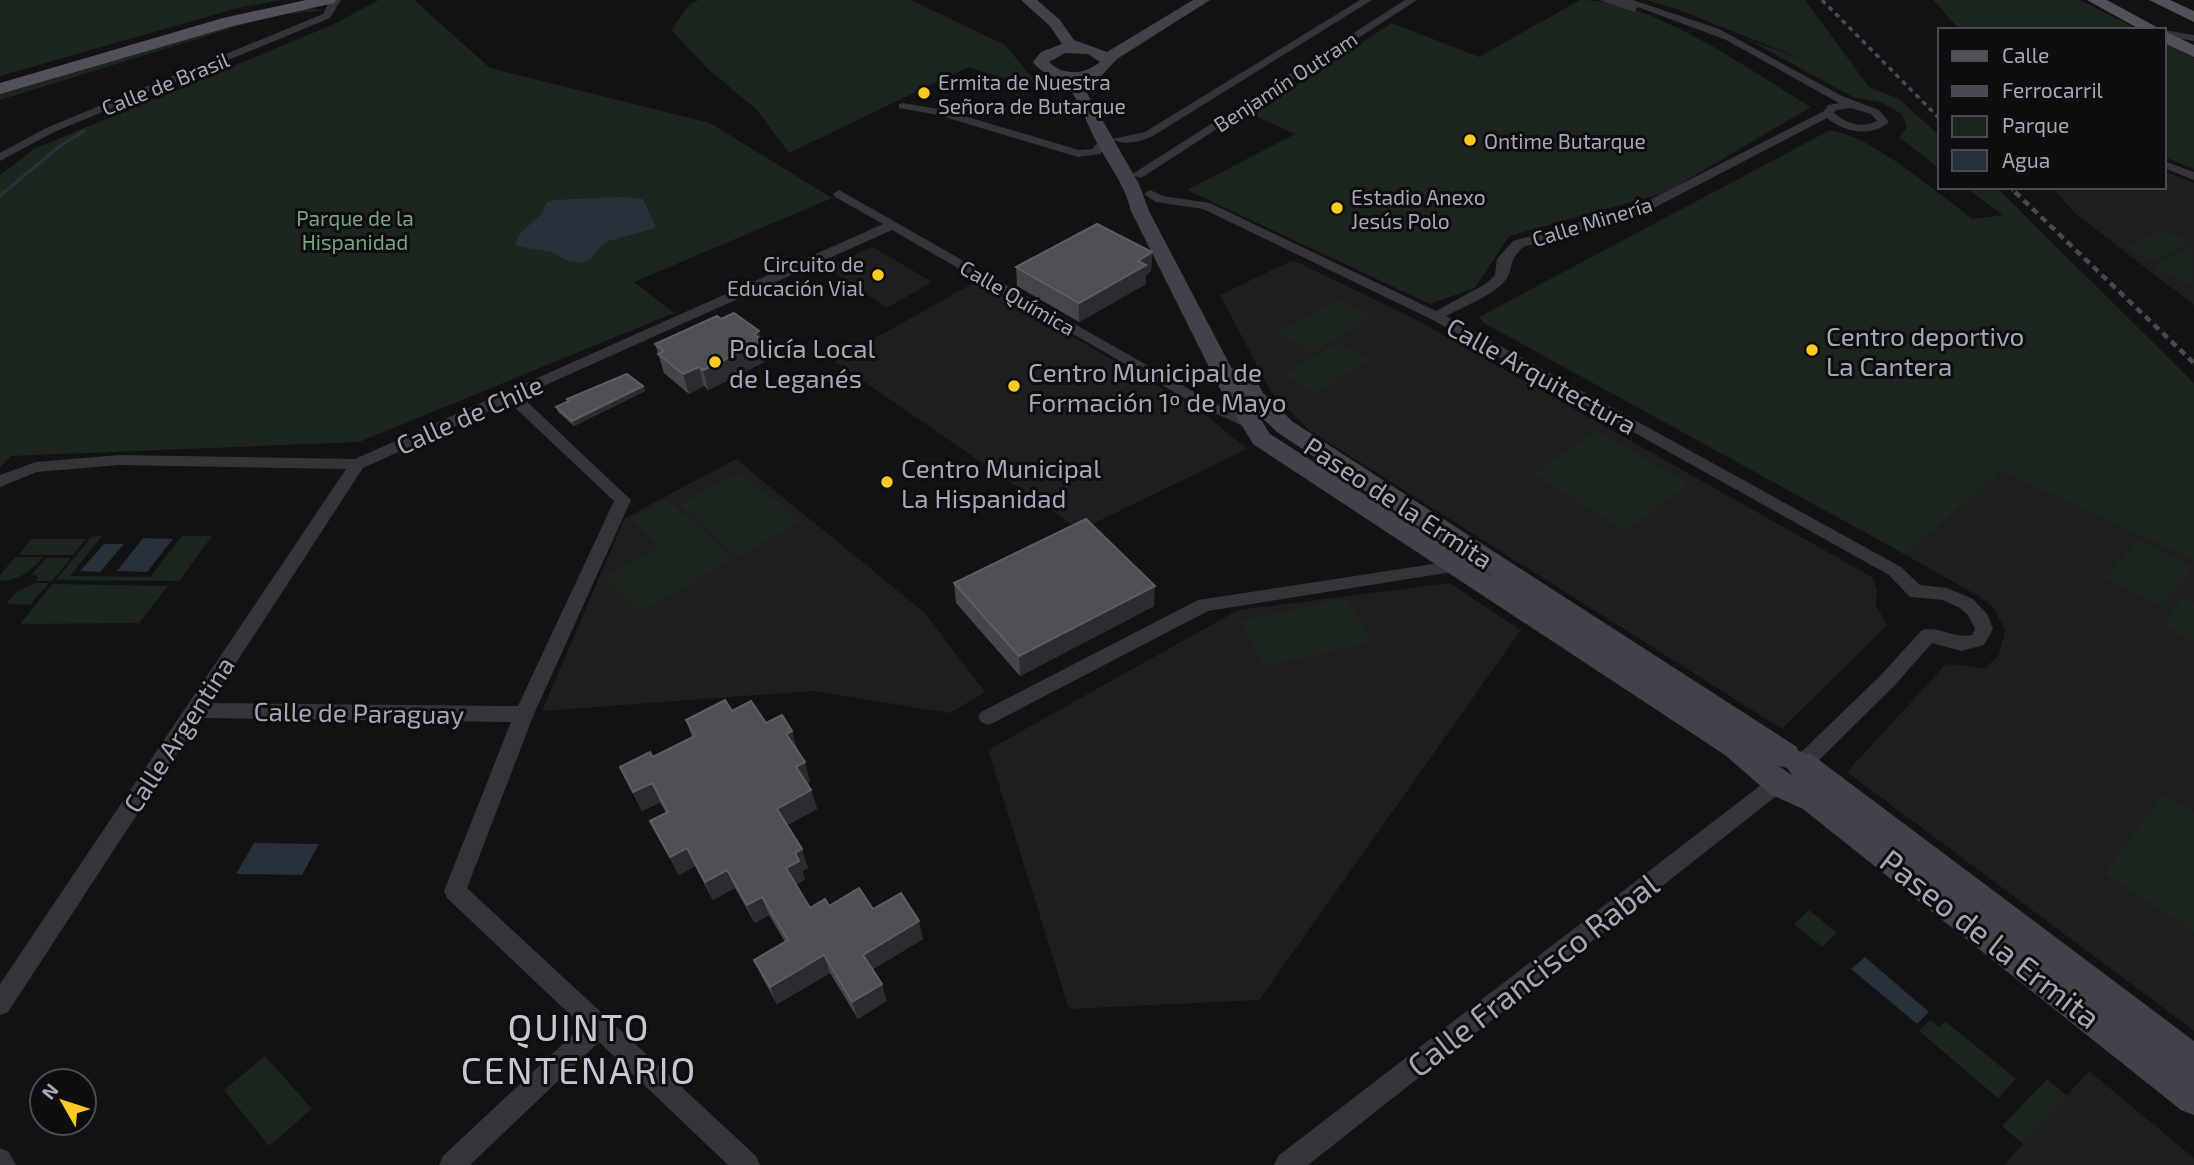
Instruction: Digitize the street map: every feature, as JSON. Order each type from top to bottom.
[{"type":"main road","points":[[1010,0],[1045,29],[1051,39],[1053,51],[1111,46],[1186,0]]},
{"type":"main road","points":[[1028,0],[1055,23],[1069,43],[1101,54],[1107,61]]},
{"type":"main road","points":[[1066,76],[1094,73],[1106,66],[1107,61],[1203,0]]},
{"type":"main road","points":[[2095,0],[2152,28]]},
{"type":"main road","points":[[2157,0],[2194,17]]},
{"type":"main road","points":[[0,89],[301,3]]},
{"type":"main road","points":[[0,81],[206,21],[301,3],[331,3]]},
{"type":"main road","points":[[2166,35],[2194,52]]},
{"type":"main road","name":"Paseo de la Ermita","points":[[1053,51],[1042,58],[1042,66],[1052,73],[1066,76],[1077,88],[1130,172],[1254,397],[1285,427],[1787,772],[2194,1063]]},
{"type":"main road","name":"Paseo de la Ermita","points":[[1094,73],[1088,78],[1111,140]]},
{"type":"main road","name":"Paseo de la Ermita","points":[[1130,172],[1140,211],[1250,424],[1267,443],[1735,746],[1787,772],[1814,800],[2194,1097]]},
{"type":"street","name":"Benjamín Outram","points":[[1111,140],[1140,138],[1149,134],[1367,0]]},
{"type":"street","name":"Benjamín Outram","points":[[1130,172],[1158,162],[1412,0]]},
{"type":"street","points":[[1604,0],[1660,17],[1724,45],[1831,115],[1866,128],[1877,127],[1883,122],[1875,112],[1825,93],[1743,44],[1671,15],[1623,0]]},
{"type":"street","name":"Calle de Brasil","points":[[0,158],[50,130],[327,16],[331,3]]},
{"type":"street","points":[[2166,34],[2194,38]]},
{"type":"street","name":"Calle Minería","points":[[1436,316],[1492,286],[1501,276],[1504,259],[1518,244],[1634,211],[1675,193],[1805,125],[1831,115],[1838,106],[1852,105]]},
{"type":"street","points":[[903,106],[940,112],[1086,155],[1130,172]]},
{"type":"street","points":[[1086,155],[1098,151],[1111,140]]},
{"type":"street","points":[[2166,165],[2194,176]]},
{"type":"street","name":"Calle Arquitectura","points":[[1130,172],[1160,200],[1206,206],[1436,316],[1895,571],[1916,592],[1941,593],[1961,601],[1978,614],[1984,629],[1978,640],[1961,645],[1928,635]]},
{"type":"street","name":"Calle Química","points":[[839,194],[1198,400],[1250,424]]},
{"type":"street","name":"Calle de Chile","points":[[0,482],[16,472],[36,467],[119,460],[357,464],[892,225]]},
{"type":"street","points":[[1198,400],[1216,401],[1225,397],[1230,387]]},
{"type":"street","points":[[511,395],[623,500],[524,714],[455,891],[747,1165]]},
{"type":"street","name":"Calle Argentina","points":[[0,1004],[357,464]]},
{"type":"street","name":"Paseo de la Ermita","points":[[988,717],[1204,605],[1459,566]]},
{"type":"street","name":"Calle Francisco Rabal","points":[[1287,1165],[1787,772],[1888,680],[1928,635]]},
{"type":"street","name":"Calle de Paraguay","points":[[194,710],[524,714]]},
{"type":"street","points":[[452,1165],[598,1027]]},
{"type":"shaded area","points":[[2166,172],[2194,183],[2194,305],[2077,215],[2053,189],[2166,189]]},
{"type":"shaded area","name":"Circuito de Educación Vial","points":[[873,247],[932,282],[887,308],[826,267]]},
{"type":"shaded area","points":[[1293,260],[1415,319],[1872,577],[1877,589],[1876,605],[1887,625],[1782,729],[1309,430],[1271,392],[1220,295]]},
{"type":"shaded area","name":"Centro Municipal de Formación 1º de Mayo","points":[[977,281],[1201,411],[1247,449],[1080,530],[834,361]]},
{"type":"shaded area","points":[[736,459],[925,613],[985,692],[950,713],[813,691],[542,711],[625,518]]},
{"type":"shaded area","points":[[2001,471],[2194,561],[2194,1031],[1847,772],[1946,664],[1985,668],[1999,655],[2005,630],[1993,607],[1906,555]]},
{"type":"shaded area","points":[[1450,583],[1521,630],[1259,1000],[1069,1009],[988,750],[1238,610]]},
{"type":"shaded area","points":[[2089,1071],[2194,1158],[2194,1165],[2004,1165]]},
{"type":"green space","points":[[0,0],[281,0],[234,9],[0,76]]},
{"type":"green space","name":"Parque de la Hispanidad","points":[[379,0],[414,0],[490,68],[710,123],[832,198],[634,282],[674,313],[359,442],[11,456],[0,467],[0,175],[34,149],[332,25]]},
{"type":"green space","points":[[699,0],[911,0],[1005,45],[1035,81],[1028,86],[968,67],[789,153],[757,110],[708,69],[671,30],[690,4]]},
{"type":"green space","points":[[1580,0],[1609,3],[1639,11],[1669,24],[1730,56],[1811,107],[1665,193],[1509,236],[1475,288],[1430,304],[1187,190],[1295,134],[1251,114],[1392,23],[1479,57]]},
{"type":"green space","points":[[1646,0],[1805,0],[1869,87],[1899,99],[1938,134],[1938,167],[1899,137],[1907,128],[1902,114],[1880,102],[1853,97],[1747,39],[1809,62],[1677,9]]},
{"type":"green space","points":[[1933,0],[2080,0],[2135,28],[1958,28]]},
{"type":"green space","points":[[312,8],[322,11],[275,15],[0,100],[0,92],[203,32],[299,9]]},
{"type":"green space","points":[[2166,43],[2194,58],[2194,169],[2166,158]]},
{"type":"green space","name":"Centro deportivo La Cantera","points":[[1830,130],[1847,134],[1884,154],[1973,219],[2003,215],[1968,189],[1998,189],[2194,383],[2194,561],[2001,471],[1906,555],[1484,323],[1479,317]]},
{"type":"green space","points":[[2163,230],[2192,242],[2154,261],[2126,248]]},
{"type":"green space","points":[[2193,245],[2194,286],[2152,267]]},
{"type":"green space","points":[[1337,299],[1372,317],[1312,353],[1277,333]]},
{"type":"green space","points":[[1338,343],[1369,360],[1315,393],[1284,374]]},
{"type":"green space","points":[[1597,431],[1688,484],[1625,531],[1534,474]]},
{"type":"green space","points":[[739,472],[800,521],[739,557],[679,505]]},
{"type":"green space","points":[[667,499],[734,558],[641,612],[606,577],[660,547],[630,519]]},
{"type":"green space","points":[[102,536],[70,576],[150,577],[182,536],[212,536],[179,581],[56,580],[91,537]]},
{"type":"green space","points":[[32,539],[86,539],[73,555],[18,555]]},
{"type":"green space","points":[[2139,540],[2194,567],[2161,606],[2105,578]]},
{"type":"green space","points":[[15,557],[43,557],[24,574],[0,581],[0,575]]},
{"type":"green space","points":[[46,558],[71,558],[52,581],[36,581],[38,577],[32,574]]},
{"type":"green space","points":[[35,583],[49,583],[30,605],[6,604],[18,591]]},
{"type":"green space","points":[[52,584],[168,586],[139,623],[20,624]]},
{"type":"green space","points":[[2185,597],[2194,602],[2194,642],[2162,625]]},
{"type":"green space","points":[[1346,598],[1372,642],[1263,667],[1240,621]]},
{"type":"green space","points":[[2163,795],[2194,813],[2194,931],[2105,874]]},
{"type":"green space","points":[[1809,910],[1837,933],[1822,947],[1794,924]]},
{"type":"green space","points":[[1930,1020],[1939,1027],[1945,1021],[2016,1079],[1998,1098],[1919,1031]]},
{"type":"green space","points":[[265,1056],[312,1109],[269,1146],[224,1090]]},
{"type":"green space","points":[[2047,1079],[2067,1096],[2023,1144],[2002,1126]]},
{"type":"water","points":[[620,197],[643,199],[655,228],[605,242],[590,259],[581,263],[565,260],[552,252],[515,246],[520,233],[542,214],[546,203],[553,200]]},
{"type":"water","points":[[143,538],[173,539],[147,572],[117,571]]},
{"type":"water","points":[[104,544],[124,544],[100,572],[80,571]]},
{"type":"water","points":[[254,843],[319,844],[302,875],[236,874]]},
{"type":"water","points":[[1865,957],[1929,1012],[1917,1024],[1851,969]]},
{"type":"building","points":[[1097,224],[1152,252],[1138,261],[1146,265],[1079,303],[1016,267]]},
{"type":"building","points":[[734,313],[759,331],[754,334],[763,341],[703,370],[699,367],[683,374],[658,354],[664,351],[655,344],[717,316],[721,319]]},
{"type":"building","points":[[627,374],[643,386],[572,421],[556,407],[569,401],[567,399]]},
{"type":"building","points":[[1086,519],[1155,586],[1019,656],[954,583]]},
{"type":"building","points":[[725,700],[732,711],[751,701],[766,723],[782,715],[792,731],[786,734],[805,762],[796,767],[811,790],[777,809],[802,849],[795,853],[799,861],[786,868],[810,908],[825,899],[829,906],[859,888],[873,909],[901,893],[919,921],[863,955],[882,984],[852,1002],[824,955],[770,987],[754,960],[788,940],[762,897],[747,905],[727,870],[705,882],[687,848],[670,857],[650,821],[668,812],[652,783],[633,792],[620,767],[650,752],[653,757],[695,736],[686,720]]},
{"type":"waterway","points":[[2,194],[60,146],[84,131]]},
{"type":"railway","points":[[1822,0],[1938,117]]},
{"type":"railway","points":[[2012,189],[2015,192]]},
{"type":"railway","points":[[2015,192],[2194,363]]},
{"type":"place","name":"Ermita de Nuestra Señora de Butarque","points":[[924,93]]},
{"type":"place","name":"Ontime Butarque","points":[[1470,140]]},
{"type":"place","name":"Estadio Anexo Jesús Polo","points":[[1337,208]]},
{"type":"place","name":"Circuito de Educación Vial","points":[[878,275]]},
{"type":"place","name":"Centro deportivo La Cantera","points":[[1812,350]]},
{"type":"place","name":"Policía Local de Leganés","points":[[715,362]]},
{"type":"place","name":"Centro Municipal de Formación 1º de Mayo","points":[[1014,386]]},
{"type":"place","name":"Centro Municipal La Hispanidad","points":[[887,482]]},
{"type":"district","name":"QUINTO CENTENARIO","points":[[579,1048]]}]
